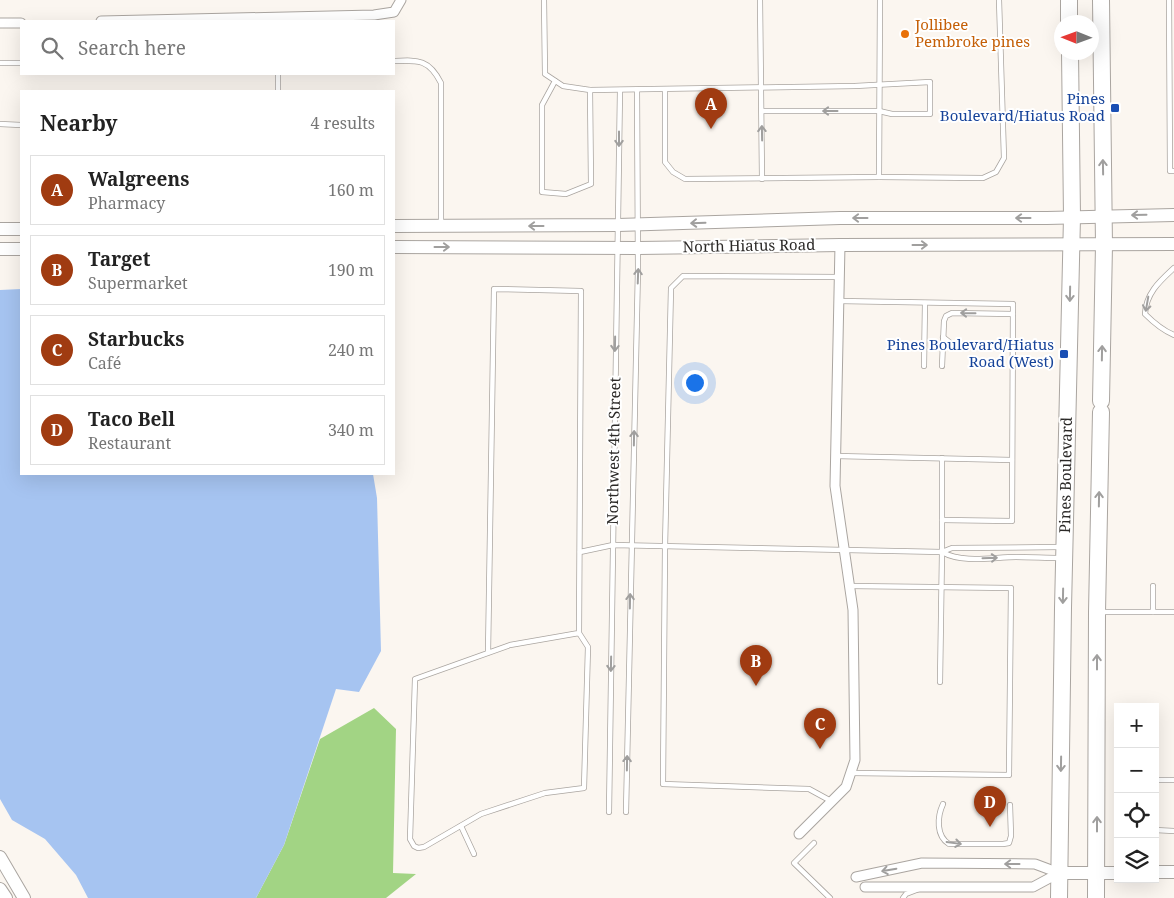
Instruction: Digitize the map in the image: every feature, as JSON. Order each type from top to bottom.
[{"type":"highway","points":[[1069,0],[1069,15]]},
{"type":"highway","points":[[1096,898],[1097,612],[1104,245],[1101,0]]},
{"type":"highway","name":"Pines Boulevard","points":[[1059,898],[1064,553],[1072,217],[1070,60]]},
{"type":"main road","name":"North Hiatus Road","points":[[395,226],[618,225],[840,218],[1174,215]]},
{"type":"main road","points":[[0,229],[20,229]]},
{"type":"main road","name":"North Hiatus Road","points":[[395,247],[638,248],[1174,244]]},
{"type":"main road","points":[[0,249],[20,249]]},
{"type":"main road","points":[[0,856],[22,894]]},
{"type":"main road","points":[[1159,872],[1174,872]]},
{"type":"main road","points":[[1059,873],[1114,873]]},
{"type":"main road","points":[[0,889],[7,898]]},
{"type":"street","points":[[146,20],[374,15],[394,12],[401,0]]},
{"type":"street","points":[[0,23],[20,23]]},
{"type":"street","points":[[800,834],[846,786],[855,760],[854,617],[835,486],[840,245]]},
{"type":"street","points":[[856,877],[922,863],[1035,864],[1059,873]]},
{"type":"street","points":[[865,887],[1033,887],[1059,873]]},
{"type":"street","points":[[7,898],[22,894]]},
{"type":"lane","points":[[544,0],[545,74],[563,86],[590,90],[665,90],[930,82],[930,114],[892,114],[879,111],[762,111]]},
{"type":"lane","points":[[760,0],[762,178]]},
{"type":"lane","points":[[879,177],[880,0]]},
{"type":"lane","points":[[665,90],[665,162],[673,172],[684,179],[983,178],[996,172],[1004,158],[1000,0]]},
{"type":"lane","points":[[1169,0],[1172,38],[1170,171],[1174,171]]},
{"type":"lane","points":[[395,60],[418,60],[426,64],[435,71],[441,83],[441,226]]},
{"type":"lane","points":[[0,63],[20,63]]},
{"type":"lane","points":[[278,75],[278,90]]},
{"type":"lane","points":[[555,81],[542,105],[542,192],[566,194],[591,184],[590,90]]},
{"type":"lane","name":"Northwest 4th Street","points":[[609,812],[620,90]]},
{"type":"lane","name":"Northwest 4th Street","points":[[626,812],[638,248],[637,90]]},
{"type":"lane","points":[[0,124],[20,124]]},
{"type":"lane","points":[[1174,268],[1149,294],[1145,314],[1153,322],[1174,335]]},
{"type":"lane","points":[[831,801],[809,789],[663,784],[665,547],[671,288],[683,276],[839,277]]},
{"type":"lane","points":[[488,653],[494,288],[581,292],[579,633],[588,647],[584,788],[545,793],[481,814],[424,847],[418,848],[414,846],[410,838],[415,679],[488,653],[510,645],[579,633]]},
{"type":"lane","points":[[838,301],[1013,304],[1012,521],[942,520]]},
{"type":"lane","points":[[924,366],[926,303]]},
{"type":"lane","points":[[942,366],[944,321],[946,316],[952,313],[1013,314]]},
{"type":"lane","points":[[943,338],[952,344],[1013,346]]},
{"type":"lane","points":[[836,456],[1012,460]]},
{"type":"lane","points":[[940,682],[942,458]]},
{"type":"lane","points":[[580,552],[613,546],[631,546],[942,552],[952,548],[1064,553]]},
{"type":"lane","points":[[942,552],[952,558],[1064,553]]},
{"type":"lane","points":[[850,586],[1011,588],[1009,775],[852,773]]},
{"type":"lane","points":[[1153,586],[1153,612]]},
{"type":"lane","points":[[1097,612],[1174,612]]},
{"type":"lane","points":[[1159,780],[1174,780]]},
{"type":"lane","points":[[943,804],[940,834],[943,840],[949,844],[1009,843],[1011,836],[1010,804]]},
{"type":"lane","points":[[461,826],[474,854]]},
{"type":"lane","points":[[1159,830],[1174,831]]},
{"type":"lane","points":[[814,843],[794,863],[830,898]]},
{"type":"lane","points":[[903,898],[906,894],[924,887]]},
{"type":"green space","points":[[374,708],[396,729],[393,873],[416,874],[386,898],[256,898],[284,845],[320,739]]},
{"type":"water","points":[[20,289],[20,475],[373,475],[377,498],[381,651],[359,692],[336,689],[284,845],[256,898],[88,898],[76,875],[45,839],[12,820],[0,799],[0,290]]},
{"type":"place","name":"Jollibee Pembroke pines","points":[[905,34]]},
{"type":"place","name":"Pines Boulevard/Hiatus Road","points":[[1115,108]]},
{"type":"place","name":"Walgreens","points":[[711,129]]},
{"type":"place","name":"Pines Boulevard/Hiatus Road (West)","points":[[1064,354]]},
{"type":"place","name":"Target","points":[[756,686]]},
{"type":"place","name":"Starbucks","points":[[820,749]]},
{"type":"place","name":"Taco Bell","points":[[990,827]]}]
